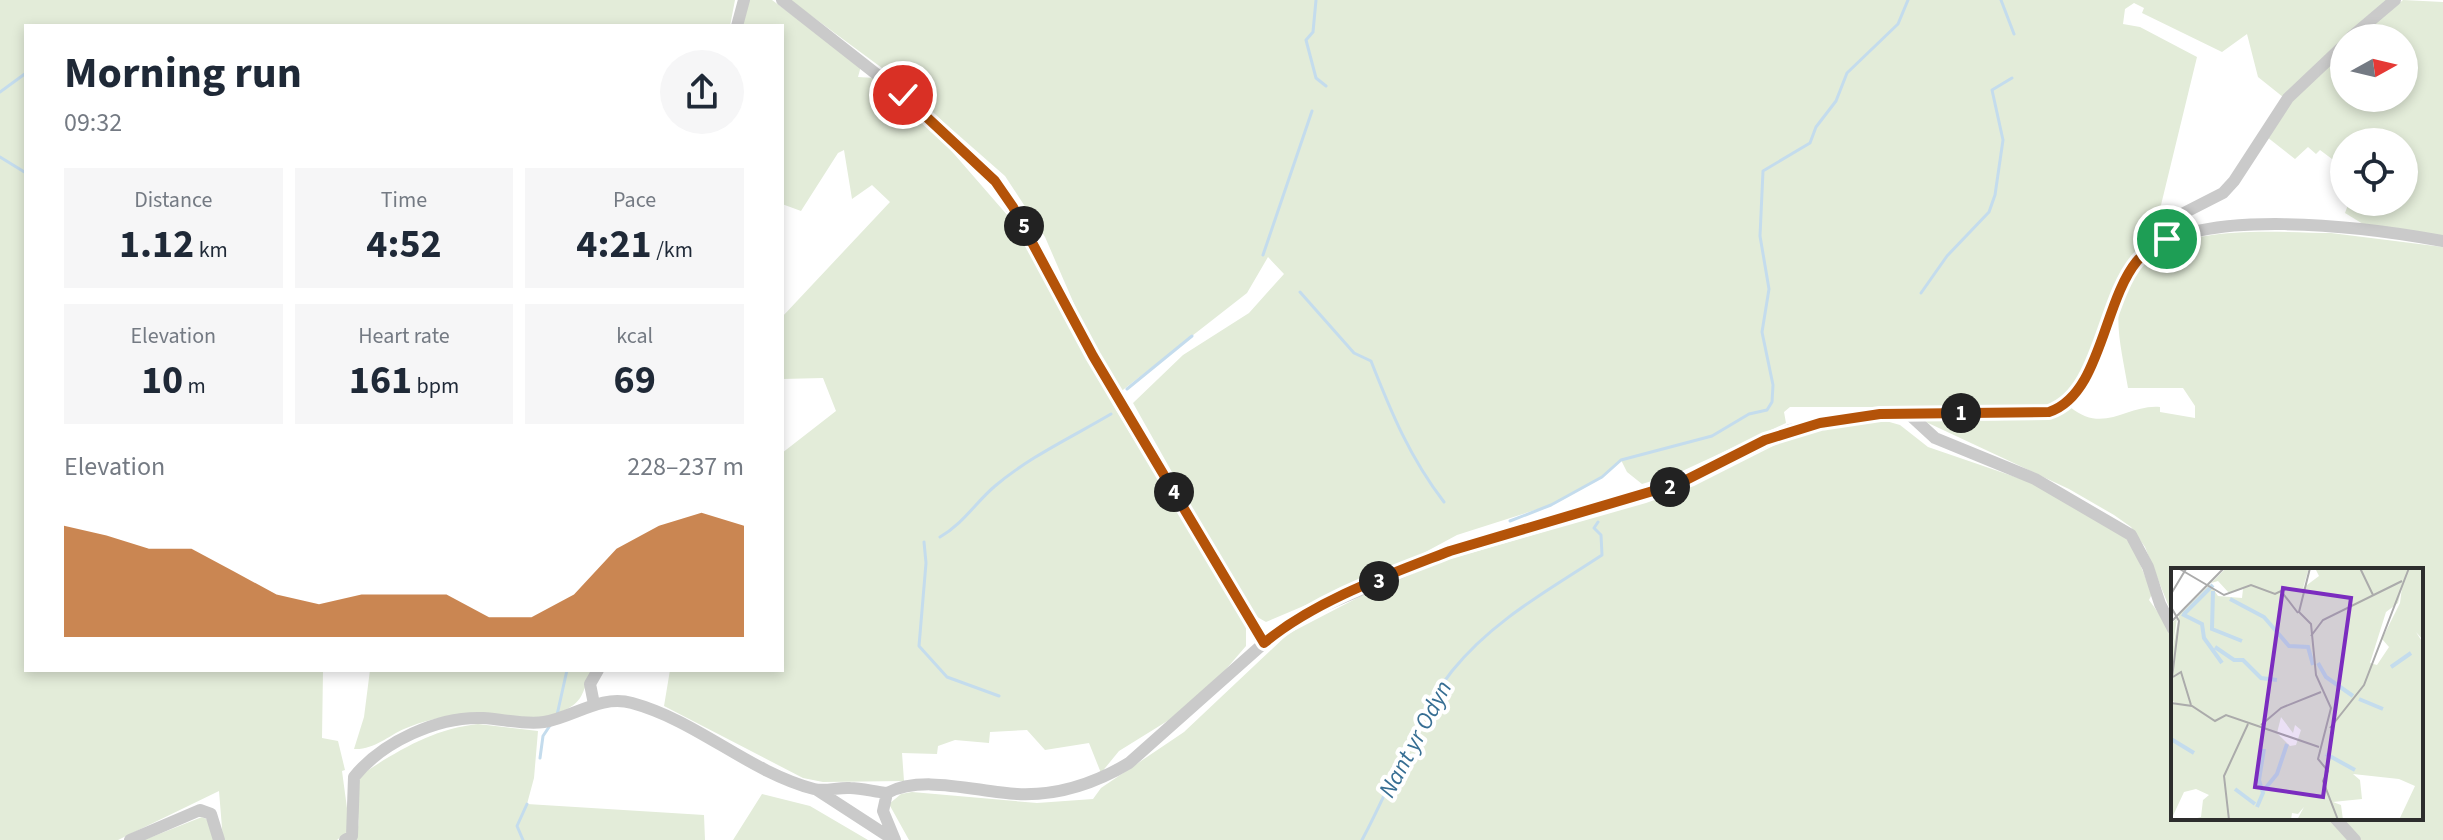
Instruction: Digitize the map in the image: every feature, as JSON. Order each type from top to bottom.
[{"type":"street","points":[[738,24],[744,0]]},
{"type":"street","points":[[782,0],[891,85],[995,181],[1042,258],[1093,356],[1264,643]]},
{"type":"street","points":[[2367,24],[2395,0]]},
{"type":"street","points":[[2167,239],[2176,217],[2223,193],[2234,181],[2288,98],[2330,58]]},
{"type":"street","points":[[817,790],[851,788],[887,793],[912,787],[1045,793],[1077,788],[1129,763],[1264,643],[1319,608],[1450,551],[1680,483],[1790,430],[1851,417],[2049,412],[2069,403],[2079,392],[2126,277],[2138,260],[2167,239],[2213,227],[2251,225],[2370,229],[2443,241]]},
{"type":"street","points":[[1910,415],[1935,438],[2035,479],[2131,535],[2148,567],[2160,604],[2171,625]]},
{"type":"street","points":[[594,704],[590,684],[597,672]]},
{"type":"street","points":[[345,840],[352,836],[354,777],[379,753],[403,739],[454,720],[481,718],[545,722],[594,704],[628,701],[669,715],[774,774],[817,790],[870,828],[895,840]]},
{"type":"street","points":[[887,793],[883,811],[895,840]]},
{"type":"street","points":[[130,840],[200,810],[211,814],[219,840]]},
{"type":"street","points":[[2337,820],[2355,840]]},
{"type":"green space","points":[[0,0],[735,0],[730,24],[24,24],[24,672],[323,672],[322,738],[338,741],[345,770],[342,771],[349,823],[348,831],[337,840],[223,840],[219,791],[118,840],[0,840]]},
{"type":"green space","points":[[748,0],[772,0],[861,66],[858,77],[875,78],[935,132],[1015,224],[1116,410],[1246,624],[1246,646],[1221,675],[1169,720],[1119,751],[1101,773],[1089,743],[1045,750],[1027,730],[990,732],[989,743],[955,740],[938,746],[937,754],[902,753],[904,781],[823,782],[803,778],[664,706],[670,672],[784,672],[784,451],[836,411],[823,378],[784,379],[784,315],[890,202],[872,185],[852,199],[844,150],[838,153],[801,211],[784,205],[784,24],[742,24]]},
{"type":"green space","points":[[790,0],[2388,0],[2362,24],[2330,24],[2330,54],[2283,97],[2258,77],[2247,34],[2222,52],[2142,13],[2144,8],[2134,3],[2125,9],[2123,24],[2140,27],[2197,57],[2152,242],[2123,275],[2070,396],[2047,407],[1790,407],[1784,412],[1786,423],[1678,473],[1642,484],[1627,472],[1621,460],[1602,477],[1551,505],[1457,535],[1405,563],[1266,622],[1252,614],[1133,403],[1183,355],[1249,313],[1284,274],[1268,257],[1247,293],[1119,393],[1078,313],[1045,237],[1005,176],[882,68]]},
{"type":"green space","points":[[2403,0],[2443,2],[2443,237],[2363,224],[2350,216],[2418,216],[2418,128],[2330,128],[2330,158],[2320,150],[2316,154],[2308,147],[2295,159],[2267,137],[2297,94],[2330,64],[2330,112],[2418,112],[2418,24],[2374,24]]},
{"type":"green space","points":[[2272,232],[2331,233],[2443,247],[2443,840],[2361,840],[2343,820],[2423,820],[2423,568],[2171,568],[2171,612],[2145,547],[2131,527],[2069,489],[1926,422],[1927,419],[2021,419],[2057,413],[2070,407],[2082,415],[2105,419],[2148,407],[2160,407],[2160,412],[2195,418],[2195,406],[2183,388],[2128,388],[2118,317],[2129,278],[2149,257],[2175,244],[2206,236]]},
{"type":"green space","points":[[1879,419],[1900,425],[1928,447],[2030,482],[2117,530],[2132,544],[2152,594],[2149,600],[2171,630],[2171,820],[2330,820],[2349,840],[909,840],[889,804],[901,794],[912,792],[1037,803],[1093,799],[1101,788],[1184,732],[1288,634],[1411,570],[1646,503],[1694,486],[1799,433]]},
{"type":"green space","points":[[370,672],[593,672],[577,702],[559,713],[546,716],[449,716],[404,729],[374,745],[354,749],[364,717]]},
{"type":"green space","points":[[478,724],[538,731],[534,778],[527,804],[704,815],[705,840],[353,840],[358,824],[358,782],[362,774],[431,736]]},
{"type":"green space","points":[[762,794],[810,806],[868,840],[733,840]]},
{"type":"green space","points":[[202,817],[210,821],[216,840],[144,840]]},
{"type":"waterway","points":[[1316,0],[1313,32],[1306,40],[1316,78],[1326,86]]},
{"type":"waterway","name":"Nant yr Odyn","points":[[1510,521],[1551,505],[1602,477],[1621,460],[1712,436],[1749,414],[1767,410],[1772,402],[1773,385],[1762,332],[1769,289],[1760,236],[1763,171],[1810,143],[1816,127],[1836,101],[1847,73],[1898,24],[1908,0]]},
{"type":"waterway","points":[[2001,0],[2014,34]]},
{"type":"waterway","points":[[0,92],[24,74]]},
{"type":"waterway","points":[[1921,293],[1947,256],[1989,212],[1995,195],[2003,140],[1992,90],[2012,78]]},
{"type":"waterway","points":[[1263,255],[1312,111]]},
{"type":"waterway","points":[[0,157],[24,172]]},
{"type":"waterway","points":[[1300,292],[1354,353],[1371,361],[1411,451],[1444,502]]},
{"type":"waterway","points":[[1127,389],[1192,336]]},
{"type":"waterway","points":[[940,537],[1008,476],[1111,414]]},
{"type":"waterway","name":"Nant yr Odyn","points":[[1362,840],[1414,732],[1452,671],[1504,621],[1602,555],[1601,535],[1594,528],[1598,522]]},
{"type":"waterway","points":[[924,542],[926,563],[919,646],[947,677],[999,696]]},
{"type":"waterway","points":[[557,715],[567,672]]},
{"type":"waterway","points":[[540,758],[543,736],[551,724]]},
{"type":"waterway","points":[[523,840],[517,826],[527,804]]},
{"type":"route","points":[[903,95],[995,181],[1013,207],[1093,356],[1264,643],[1319,608],[1419,563],[1508,533],[1680,483],[1790,430],[1880,414],[2049,412],[2061,408],[2079,392],[2126,277],[2138,260],[2167,239]]}]
